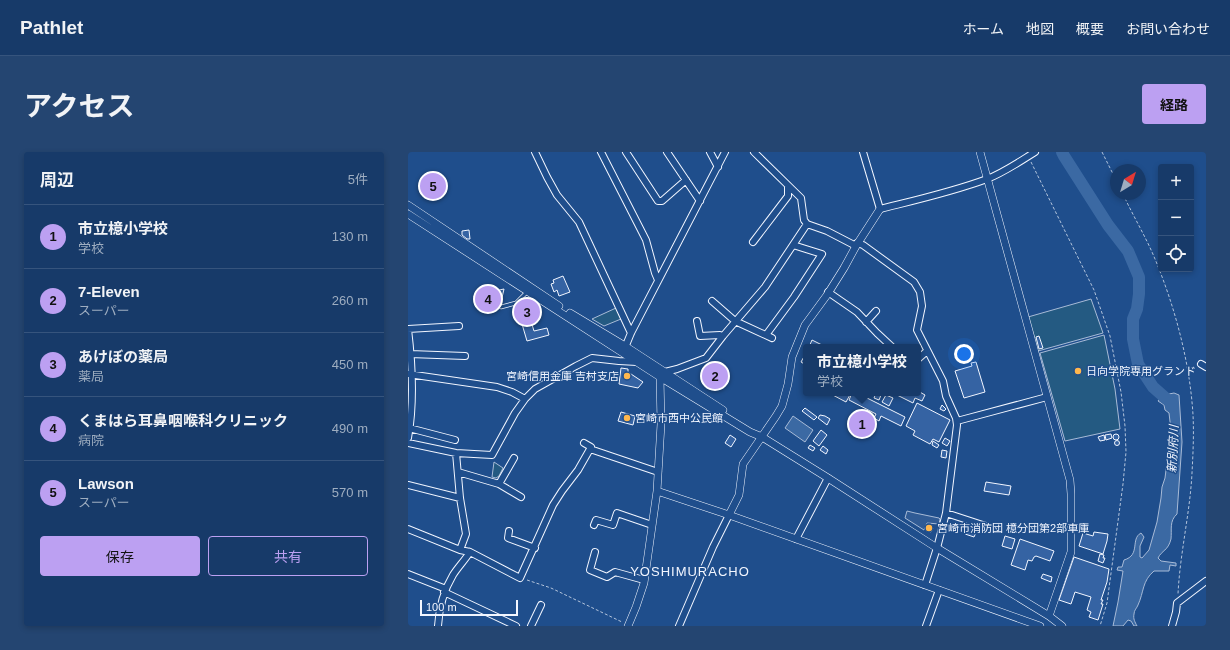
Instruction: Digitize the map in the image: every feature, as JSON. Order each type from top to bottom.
[{"type":"street","points":[[535,152],[546,177],[557,195],[579,222],[631,333]]},
{"type":"street","points":[[601,152],[646,240],[654,273],[658,280]]},
{"type":"street","points":[[626,152],[658,201],[662,201],[686,180]]},
{"type":"street","points":[[667,152],[700,201]]},
{"type":"street","points":[[710,152],[718,167]]},
{"type":"street","points":[[624,349],[658,280],[725,152]]},
{"type":"street","points":[[754,152],[800,198],[804,220],[807,224],[827,231],[856,245],[863,245],[914,282],[920,292],[922,306],[917,330],[943,381],[946,396],[957,421],[946,514],[925,585]]},
{"type":"street","points":[[863,152],[880,209]]},
{"type":"street","points":[[980,152],[1070,480],[1072,494],[1071,552],[1049,616]]},
{"type":"street","points":[[679,626],[713,547],[739,495],[743,464],[782,406],[788,384],[792,357],[804,325],[844,268],[856,245],[880,209],[987,179],[1031,154]]},
{"type":"street","points":[[753,242],[788,196],[788,186]]},
{"type":"street","points":[[408,205],[662,374],[753,429],[762,437],[937,548],[1049,616],[1062,626]]},
{"type":"street","points":[[408,214],[528,291],[624,349],[637,362],[662,374],[706,358],[735,321],[765,287],[807,224]]},
{"type":"street","points":[[712,300],[735,321],[769,336],[822,254],[793,245]]},
{"type":"street","points":[[828,292],[857,312],[889,344]]},
{"type":"street","points":[[866,322],[876,310]]},
{"type":"street","points":[[697,321],[700,336],[723,336]]},
{"type":"street","points":[[408,438],[410,354],[408,329],[459,326]]},
{"type":"street","points":[[921,356],[927,351]]},
{"type":"street","points":[[410,354],[465,356]]},
{"type":"street","points":[[408,443],[456,453],[492,455],[515,413],[525,399],[535,389],[592,358],[637,362]]},
{"type":"street","points":[[410,374],[497,387],[512,392],[525,399]]},
{"type":"street","points":[[629,626],[644,580],[657,491],[662,374]]},
{"type":"street","points":[[957,421],[1047,397]]},
{"type":"street","points":[[409,428],[454,440]]},
{"type":"street","points":[[584,443],[591,447],[590,449],[658,472]]},
{"type":"street","points":[[408,529],[460,550],[470,552],[520,578],[554,505],[562,491],[578,470],[590,449]]},
{"type":"street","points":[[456,453],[460,498],[466,534],[460,550]]},
{"type":"street","points":[[499,484],[514,458]]},
{"type":"street","points":[[458,472],[499,484],[522,497]]},
{"type":"street","points":[[796,539],[828,478]]},
{"type":"street","points":[[408,485],[460,498]]},
{"type":"street","points":[[657,491],[1040,626]]},
{"type":"street","points":[[594,525],[596,520],[613,525],[617,513],[652,525]]},
{"type":"street","points":[[946,514],[995,529]]},
{"type":"street","points":[[509,531],[508,538],[535,548]]},
{"type":"street","points":[[438,626],[441,604],[445,591],[453,574],[470,552]]},
{"type":"street","points":[[595,552],[590,570],[607,577],[615,572],[644,580]]},
{"type":"street","points":[[408,574],[516,626]]},
{"type":"street","points":[[1172,626],[1177,603],[1206,581]]},
{"type":"street","points":[[926,626],[940,590]]},
{"type":"street","points":[[531,626],[541,605]]},
{"type":"lane","points":[[501,307],[516,303],[528,291]]},
{"type":"path","points":[[1102,152],[1110,168]]},
{"type":"path","points":[[1031,154],[1094,290],[1110,336],[1121,392],[1126,452],[1107,603],[1100,626]]},
{"type":"path","points":[[1126,200],[1154,258],[1169,295],[1181,338],[1191,394],[1193,415],[1192,474],[1177,603]]},
{"type":"path","points":[[520,578],[551,588],[629,626]]},
{"type":"shaded area","points":[[1091,299],[1103,333],[1038,351],[1028,317]]},
{"type":"shaded area","points":[[616,308],[621,319],[604,326],[592,319]]},
{"type":"shaded area","name":"日向学院専用グランド","points":[[1104,335],[1115,389],[1120,429],[1065,441],[1040,353]]},
{"type":"shaded area","points":[[494,462],[503,468],[499,476],[496,478],[492,477]]},
{"type":"shaded area","points":[[907,511],[939,518],[939,524],[927,523],[924,530],[905,518]]},
{"type":"water","points":[[1165,392],[1179,395],[1182,442],[1177,514],[1174,517],[1171,526],[1170,543],[1158,558],[1161,561],[1176,563],[1176,566],[1170,565],[1169,571],[1154,571],[1147,579],[1138,606],[1134,613],[1134,619],[1137,626],[1134,626],[1131,621],[1128,620],[1123,626],[1113,626],[1123,571],[1117,570],[1118,567],[1122,567],[1124,560],[1132,555],[1136,539],[1141,533],[1144,537],[1140,546],[1140,557],[1142,558],[1149,550],[1157,522],[1162,487],[1165,478],[1171,430],[1169,413],[1165,410],[1164,405],[1158,401]]},
{"type":"water","points":[[793,416],[813,430],[805,442],[785,428]]},
{"type":"building","points":[[427,177],[443,188],[438,194],[423,184]]},
{"type":"building","points":[[469,230],[470,239],[467,239],[462,235],[462,231]]},
{"type":"building","points":[[563,276],[570,292],[559,296],[557,290],[554,292],[551,284],[554,283],[553,280]]},
{"type":"building","points":[[504,289],[501,302],[476,307],[474,296]]},
{"type":"building","points":[[526,305],[534,331],[547,328],[549,335],[527,341],[517,307]]},
{"type":"building","points":[[1039,336],[1043,348],[1039,349],[1036,337]]},
{"type":"building","points":[[812,340],[820,344],[810,344]]},
{"type":"building","points":[[976,362],[985,392],[964,398],[955,371],[972,366],[971,363]]},
{"type":"building","name":"宮崎信用金庫 吉村支店","points":[[621,368],[628,369],[628,372],[643,382],[638,388],[619,384]]},
{"type":"building","points":[[711,368],[725,377],[720,385],[705,375]]},
{"type":"building","points":[[921,393],[925,395],[922,401],[915,398],[913,403],[899,396],[921,396]]},
{"type":"building","points":[[835,396],[849,396],[846,402]]},
{"type":"building","points":[[851,396],[863,396],[905,417],[901,426],[881,416],[879,421],[874,418],[876,414],[849,400]]},
{"type":"building","points":[[875,396],[881,396],[879,400],[874,398]]},
{"type":"building","points":[[885,396],[893,398],[889,406],[882,402]]},
{"type":"building","points":[[917,403],[950,420],[939,442],[933,439],[930,444],[913,435],[915,431],[906,426]]},
{"type":"building","points":[[942,405],[946,409],[944,411],[940,409]]},
{"type":"building","points":[[805,408],[817,417],[814,420],[802,411]]},
{"type":"building","name":"宮崎市西中公民館","points":[[621,412],[635,416],[633,425],[618,421]]},
{"type":"building","points":[[820,415],[830,419],[827,425],[818,418]]},
{"type":"building","points":[[821,430],[827,435],[819,446],[813,441]]},
{"type":"building","points":[[1111,434],[1112,438],[1106,440],[1105,435]]},
{"type":"building","points":[[1116,434],[1119,437],[1116,440],[1113,437]]},
{"type":"building","points":[[730,435],[736,439],[731,447],[725,443]]},
{"type":"building","points":[[1104,435],[1105,440],[1100,441],[1098,437]]},
{"type":"building","points":[[945,438],[950,441],[947,446],[942,443]]},
{"type":"building","points":[[1117,440],[1120,443],[1117,446],[1114,443]]},
{"type":"building","points":[[933,441],[939,445],[937,448],[932,445]]},
{"type":"building","points":[[810,445],[815,448],[813,451],[808,448]]},
{"type":"building","points":[[823,446],[828,450],[826,454],[820,450]]},
{"type":"building","points":[[942,450],[947,451],[946,458],[941,457]]},
{"type":"building","points":[[986,482],[1011,486],[1009,495],[984,491]]},
{"type":"building","points":[[968,524],[978,528],[974,537],[965,534]]},
{"type":"building","name":"宮崎市消防団 檍分団第2部車庫","points":[[927,525],[933,528],[931,532],[925,529]]},
{"type":"building","points":[[1094,532],[1108,534],[1103,554],[1079,546],[1083,533],[1093,536]]},
{"type":"building","points":[[1005,536],[1015,539],[1012,549],[1002,546]]},
{"type":"building","points":[[1020,539],[1054,551],[1050,561],[1036,556],[1032,561],[1028,560],[1025,570],[1011,565]]},
{"type":"building","points":[[1100,554],[1104,555],[1103,558],[1105,558],[1103,563],[1098,561]]},
{"type":"building","points":[[1074,557],[1109,569],[1107,582],[1101,600],[1103,600],[1101,604],[1103,604],[1098,620],[1089,617],[1091,612],[1087,610],[1091,597],[1075,592],[1071,604],[1059,600]]},
{"type":"building","points":[[1043,574],[1052,577],[1051,582],[1041,578]]},
{"type":"waterway","name":"新別府川","points":[[1062,152],[1108,225],[1128,251],[1139,277],[1137,309],[1133,319],[1133,339],[1138,364],[1153,387],[1170,402],[1172,406]]},
{"type":"place","name":"Lawson","points":[[433,186]]},
{"type":"place","name":"くまはら耳鼻咽喉科クリニック","points":[[488,299]]},
{"type":"place","name":"あけぼの薬局","points":[[527,312]]},
{"type":"place","name":"日向学院専用グランド","points":[[1078,371]]},
{"type":"place","name":"宮崎信用金庫 吉村支店","points":[[627,376]]},
{"type":"place","name":"7-Eleven","points":[[715,376]]},
{"type":"place","name":"宮崎市西中公民館","points":[[627,418]]},
{"type":"place","name":"市立檍小学校","points":[[862,424]]},
{"type":"place","name":"宮崎市消防団 檍分団第2部車庫","points":[[929,528]]},
{"type":"district","name":"YOSHIMURACHO","points":[[690,571]]}]
